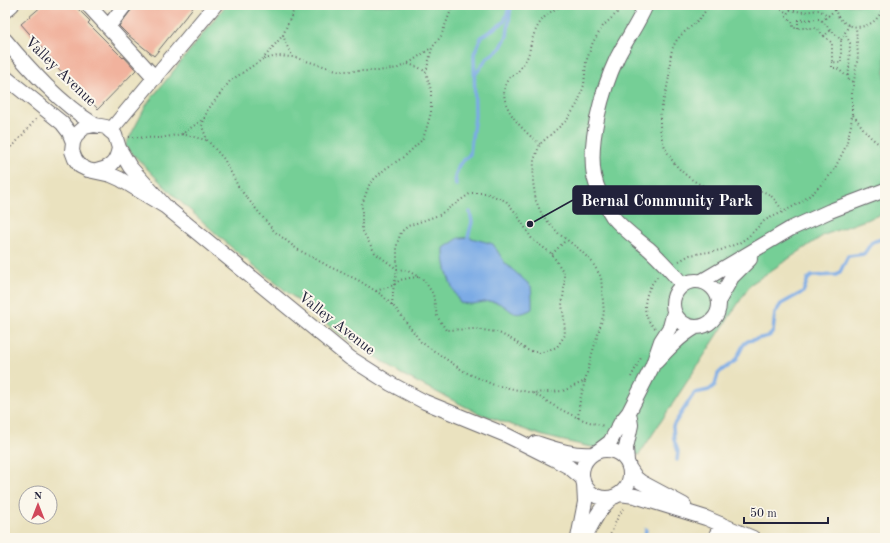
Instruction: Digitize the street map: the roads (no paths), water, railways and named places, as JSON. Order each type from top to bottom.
[{"type":"street","points":[[5,11],[12,5]]},
{"type":"street","points":[[88,5],[155,78]]},
{"type":"street","points":[[108,27],[125,5]]},
{"type":"street","points":[[110,131],[215,5]]},
{"type":"street","points":[[646,5],[639,21],[617,58],[604,94],[594,140],[594,177],[600,193],[614,217],[668,268],[682,284]]},
{"type":"street","name":"Valley Avenue","points":[[5,40],[21,59],[78,115],[95,125],[110,131],[118,141],[123,142],[130,166],[166,207]]},
{"type":"street","name":"Valley Avenue","points":[[5,77],[66,127],[73,142]]},
{"type":"street","name":"Valley Avenue","points":[[95,125],[85,128],[78,134],[73,142],[72,151],[80,166],[88,170],[96,171],[120,179],[166,207],[350,358],[391,384],[425,402],[506,435],[569,467],[583,482]]},
{"type":"street","points":[[96,171],[105,169],[112,164],[123,142]]},
{"type":"street","points":[[702,281],[790,229],[830,211],[885,190]]},
{"type":"street","points":[[719,300],[716,291],[712,287],[705,282],[697,280],[688,281],[682,284],[673,296],[672,304],[674,312],[681,322],[690,326],[703,326],[714,318],[717,313],[719,300],[732,277],[762,246]]},
{"type":"street","points":[[578,538],[585,502],[582,472],[584,465],[587,459],[610,442],[621,422],[629,412],[652,367],[661,341],[670,327],[674,312]]},
{"type":"street","points":[[652,367],[679,339],[696,327]]},
{"type":"street","points":[[584,538],[598,513],[605,504],[620,498],[630,479],[626,448],[631,425],[629,412]]},
{"type":"street","name":"Valley Avenue","points":[[506,435],[572,454],[583,455],[595,453]]},
{"type":"street","points":[[595,453],[606,450],[614,451],[621,455],[636,478],[706,518]]},
{"type":"street","points":[[583,482],[591,493],[601,498],[635,496],[706,518],[753,538]]},
{"type":"street","points":[[715,538],[720,524]]},
{"type":"water","points":[[468,237],[493,244],[505,263],[531,286],[532,309],[519,314],[512,312],[505,306],[495,302],[489,301],[470,304],[460,303],[448,277],[444,248],[459,238]]},
{"type":"waterway","points":[[456,185],[455,177],[459,165],[470,154],[475,116],[474,54],[481,37],[504,22],[510,5]]},
{"type":"waterway","points":[[475,75],[487,58],[500,49],[507,36],[511,6]]},
{"type":"waterway","points":[[468,237],[472,222],[470,212]]},
{"type":"waterway","points":[[677,460],[678,451],[674,440],[673,426],[695,393],[709,390],[715,385],[718,374],[735,361],[744,344],[748,341],[769,336],[773,332],[775,313],[781,304],[803,292],[808,279],[812,276],[836,275],[840,272],[848,256],[864,254],[872,242],[885,238]]},
{"type":"waterway","points":[[645,538],[646,529]]},
{"type":"place","name":"Bernal Community Park","points":[[530,224]]}]
